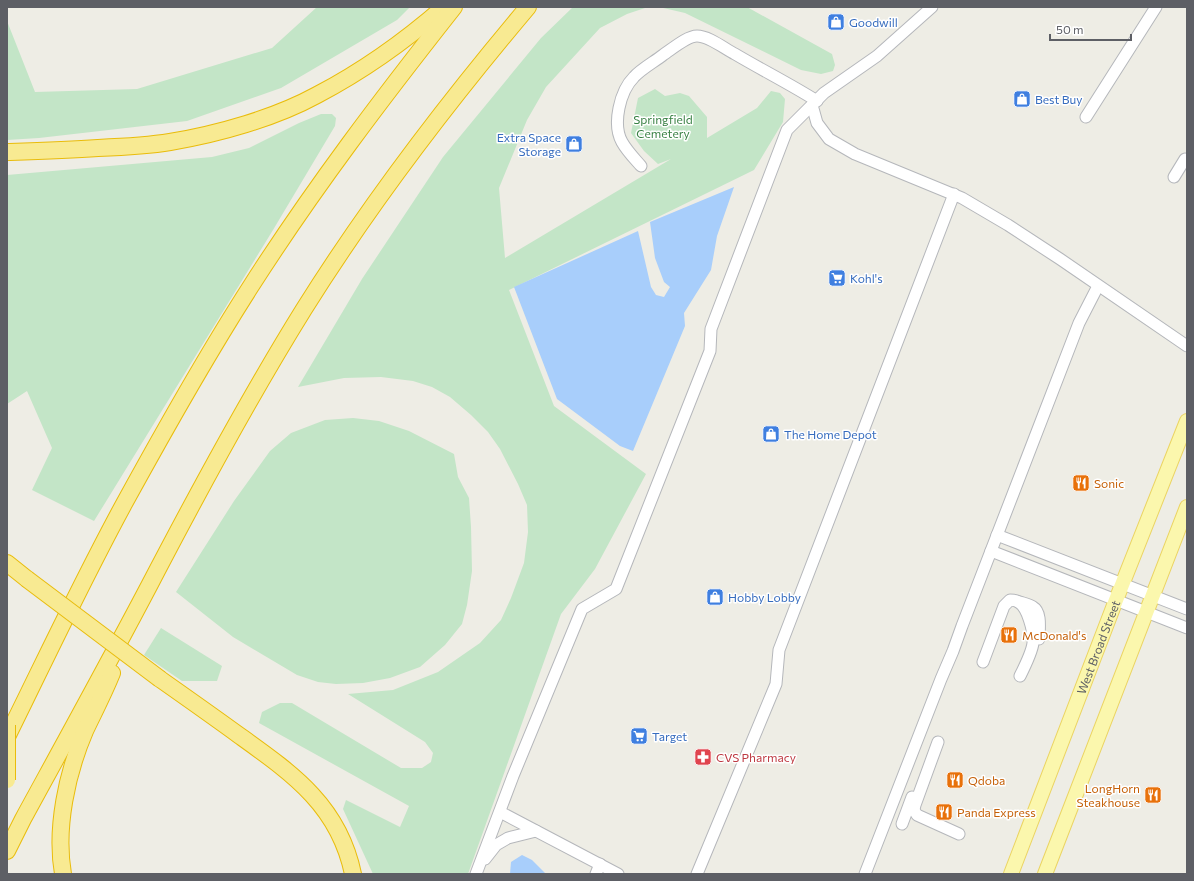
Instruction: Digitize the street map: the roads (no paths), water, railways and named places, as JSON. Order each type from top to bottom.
[{"type":"highway","points":[[7,152],[130,146],[169,142],[204,135],[274,114],[316,96],[359,71],[396,46],[444,7]]},
{"type":"highway","points":[[7,737],[124,503],[196,377],[239,306],[293,222],[338,158],[454,7]]},
{"type":"highway","points":[[7,851],[203,483],[240,416],[283,344],[326,275],[369,211],[415,147],[461,88],[528,7]]},
{"type":"highway","points":[[7,563],[160,680],[282,766],[302,783],[322,805],[335,826],[344,843],[353,874]]},
{"type":"highway","points":[[63,874],[60,840],[61,821],[76,757],[85,732],[103,696],[149,586]]},
{"type":"highway","points":[[7,725],[7,780]]},
{"type":"main road","name":"West Broad Street","points":[[1010,874],[1187,421]]},
{"type":"main road","points":[[1045,874],[1187,507]]},
{"type":"street","points":[[478,870],[513,776],[582,609],[616,589],[710,351],[711,329],[787,130],[824,93],[877,56],[932,7]]},
{"type":"street","points":[[1086,117],[1156,7]]},
{"type":"street","points":[[641,166],[621,141],[618,128],[620,100],[626,86],[634,76],[692,36],[704,37],[755,66],[791,84],[815,103],[817,123],[829,139],[855,154],[962,198],[1008,225],[1187,346]]},
{"type":"street","points":[[1174,178],[1185,159]]},
{"type":"street","points":[[697,874],[776,684],[779,650],[954,194]]},
{"type":"street","points":[[865,874],[953,651],[1079,323],[1098,286]]},
{"type":"street","points":[[998,535],[1187,609]]},
{"type":"street","points":[[991,551],[1187,628]]},
{"type":"street","points":[[983,662],[1004,606],[1010,600],[1016,601],[1022,604],[1027,615],[1032,628],[1033,644],[1020,676]]},
{"type":"street","points":[[902,824],[936,742],[914,810],[917,815],[959,834]]},
{"type":"street","points":[[500,812],[536,831],[598,869],[618,874]]},
{"type":"street","points":[[478,870],[496,845],[508,838],[536,831]]},
{"type":"water","points":[[734,187],[717,236],[711,270],[684,313],[685,326],[633,451],[620,446],[557,399],[514,287],[638,231],[651,287],[656,295],[664,297],[670,287],[664,282],[655,258],[650,222]]},
{"type":"water","points":[[522,855],[532,860],[546,874],[510,874],[511,862]]},
{"type":"place","name":"Goodwill","points":[[836,22]]},
{"type":"place","name":"Best Buy","points":[[1022,99]]},
{"type":"place","name":"Extra Space Storage","points":[[574,144]]},
{"type":"place","name":"Kohl's","points":[[837,278]]},
{"type":"place","name":"The Home Depot","points":[[771,434]]},
{"type":"place","name":"Sonic","points":[[1081,483]]},
{"type":"place","name":"Hobby Lobby","points":[[715,597]]},
{"type":"place","name":"McDonald's","points":[[1009,635]]},
{"type":"place","name":"Target","points":[[639,736]]},
{"type":"place","name":"CVS Pharmacy","points":[[703,757]]},
{"type":"place","name":"Qdoba","points":[[955,780]]},
{"type":"place","name":"LongHorn Steakhouse","points":[[1153,795]]},
{"type":"place","name":"Panda Express","points":[[944,812]]},
{"type":"park label","name":"Springfield Cemetery","points":[[663,126]]}]
